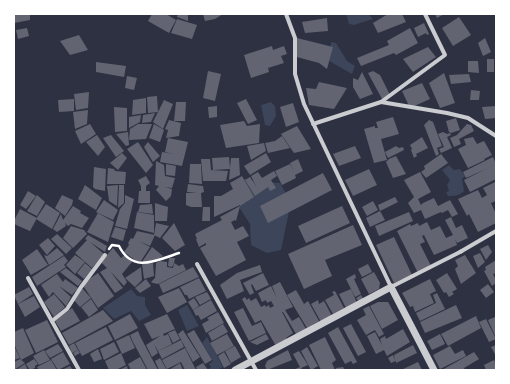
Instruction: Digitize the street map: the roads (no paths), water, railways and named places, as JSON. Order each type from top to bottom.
[{"type":"street","points":[[286,14],[295,38],[295,74],[304,104],[391,287],[434,370]]},
{"type":"street","points":[[313,124],[382,102],[444,55],[424,14]]},
{"type":"street","points":[[382,102],[468,118],[496,136]]},
{"type":"street","points":[[235,370],[496,231]]},
{"type":"street","points":[[52,321],[67,309],[81,287],[105,255]]},
{"type":"street","points":[[197,264],[256,370]]},
{"type":"street","points":[[28,278],[78,370]]}]
